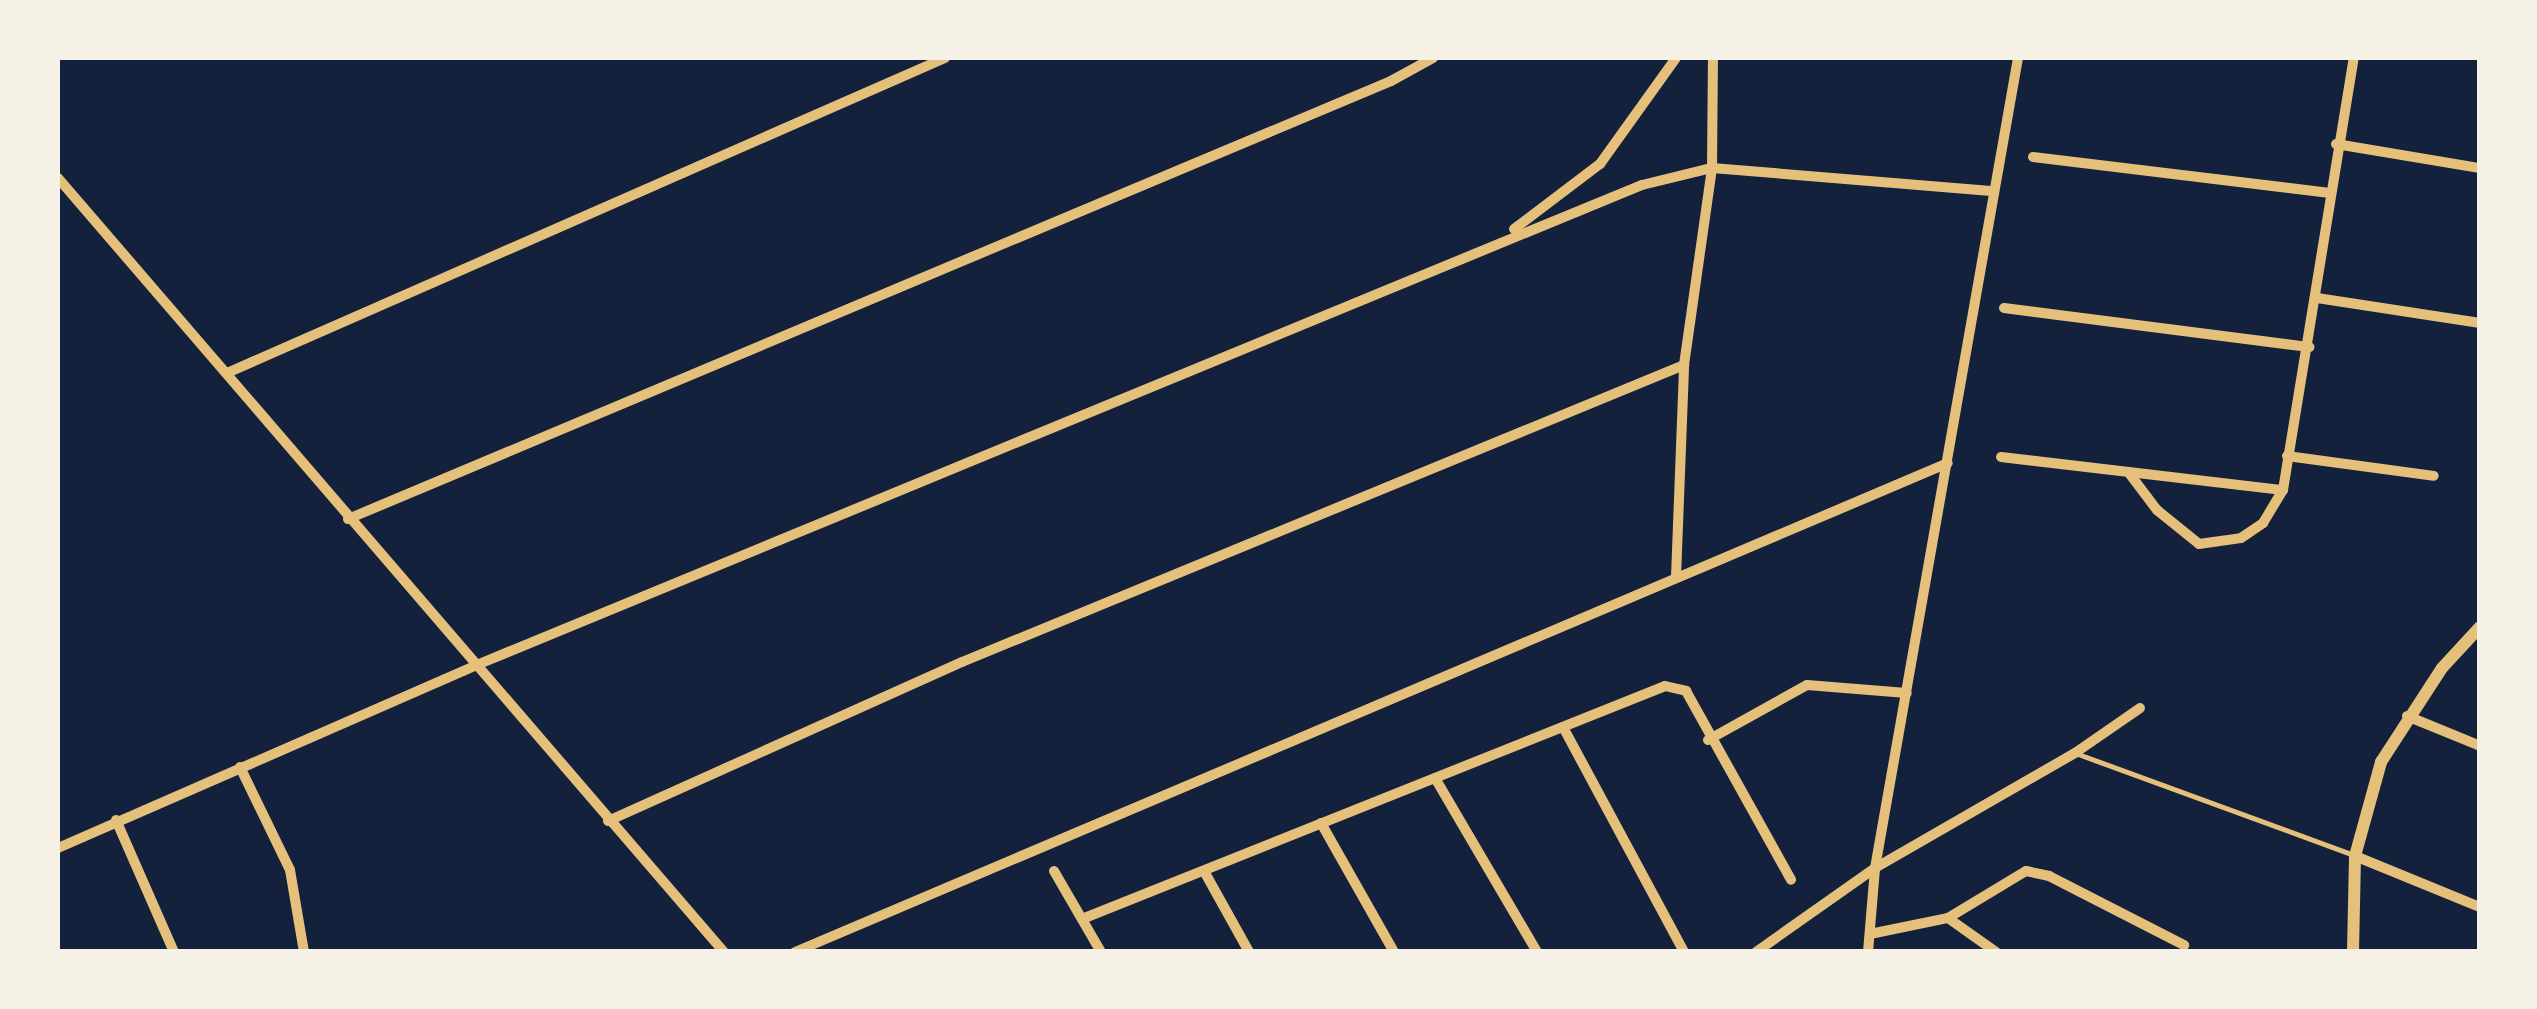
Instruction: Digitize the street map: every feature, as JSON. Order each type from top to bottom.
[{"type":"street","points":[[227,373],[945,58]]},
{"type":"street","points":[[348,518],[1391,81],[1432,58]]},
{"type":"street","points":[[1496,242],[1600,164],[1676,58]]},
{"type":"street","points":[[1676,577],[1684,365],[1712,168],[1713,58]]},
{"type":"street","points":[[1868,952],[1875,868],[2018,58]]},
{"type":"street","points":[[2129,474],[2157,510],[2199,544],[2240,538],[2263,524],[2283,490],[2310,346],[2336,144],[2354,58]]},
{"type":"street","points":[[2336,144],[2480,168]]},
{"type":"street","points":[[2033,157],[2330,193]]},
{"type":"street","points":[[58,848],[479,664],[1642,185],[1712,168],[1994,190]]},
{"type":"street","points":[[58,178],[724,952]]},
{"type":"street","points":[[2317,298],[2480,323]]},
{"type":"street","points":[[2004,308],[2310,346]]},
{"type":"street","points":[[608,821],[962,662],[1684,365]]},
{"type":"street","points":[[2001,456],[2283,490]]},
{"type":"street","points":[[2287,456],[2434,476]]},
{"type":"street","points":[[795,952],[1948,463]]},
{"type":"street","points":[[2353,952],[2354,856],[2380,762],[2407,716],[2480,627]]},
{"type":"street","points":[[1708,740],[1807,684],[1907,693]]},
{"type":"street","points":[[1082,919],[1563,727],[1678,687],[1791,880]]},
{"type":"street","points":[[1756,952],[1875,868],[2075,754],[2140,708]]},
{"type":"street","points":[[2407,716],[2480,746]]},
{"type":"street","points":[[1563,727],[1684,952]]},
{"type":"street","points":[[240,767],[290,870],[304,952]]},
{"type":"street","points":[[1435,778],[1537,952]]},
{"type":"street","points":[[116,820],[174,952]]},
{"type":"street","points":[[1322,824],[1394,952]]},
{"type":"street","points":[[2354,856],[2480,907]]},
{"type":"street","points":[[1204,870],[1249,952]]},
{"type":"street","points":[[1054,871],[1102,952]]},
{"type":"street","points":[[1870,934],[1948,918],[2026,871],[2049,876],[2184,945]]},
{"type":"street","points":[[1948,918],[1996,952]]},
{"type":"lane","points":[[2075,754],[2354,856]]}]
